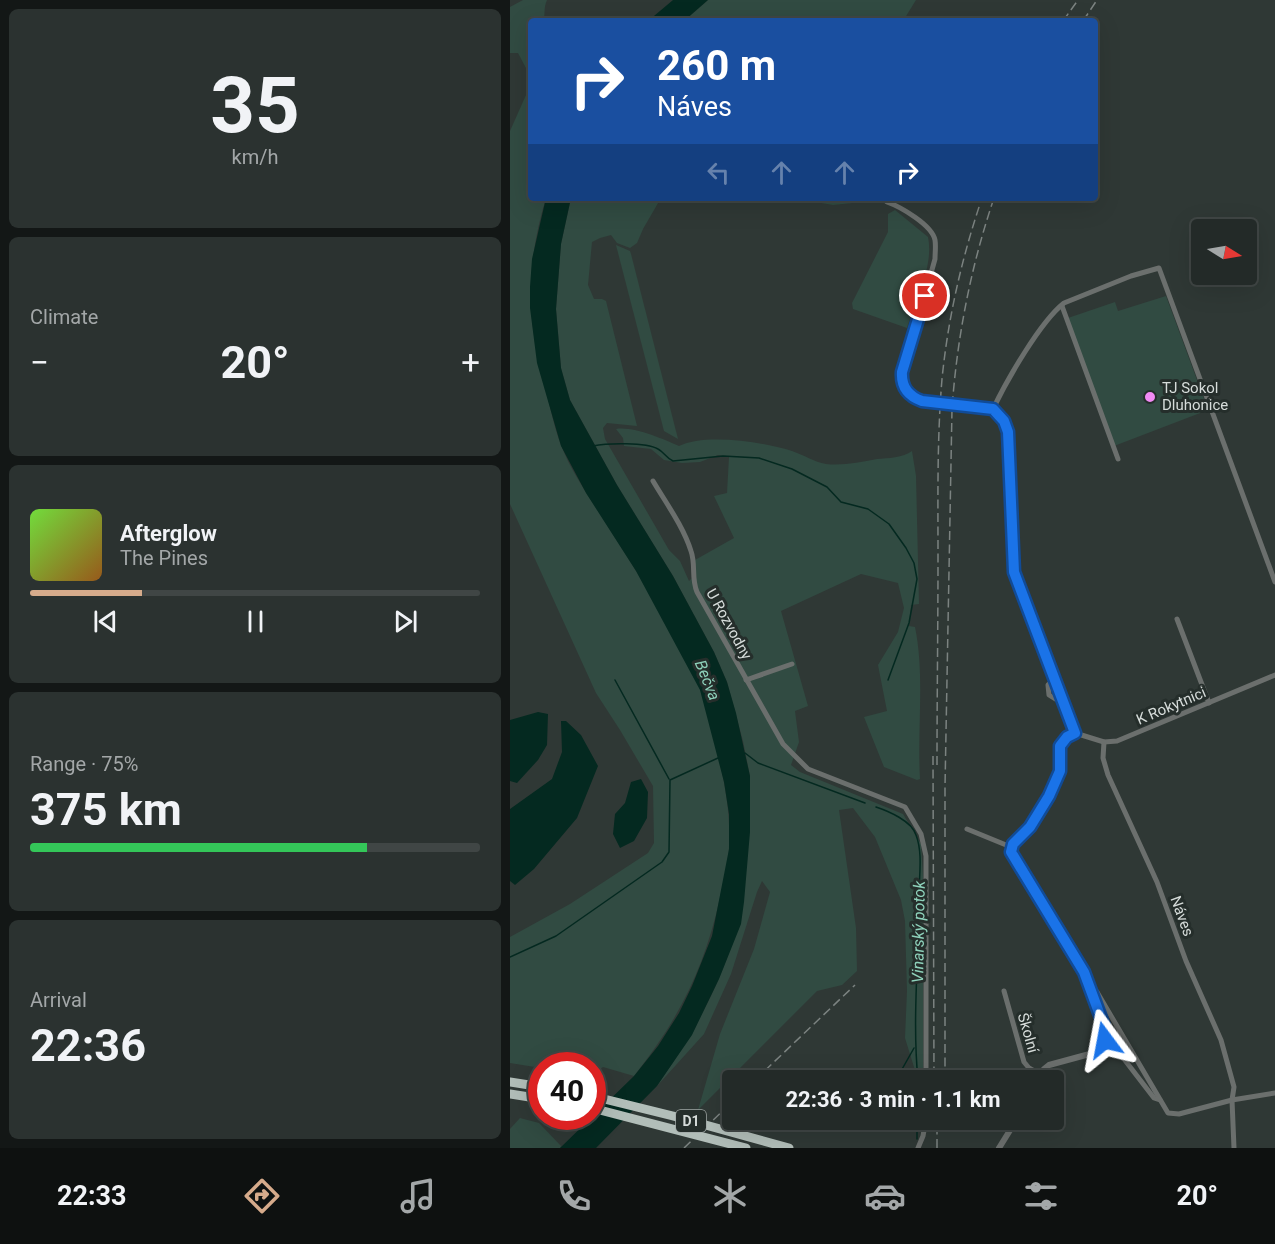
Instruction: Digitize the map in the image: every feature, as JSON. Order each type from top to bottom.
[{"type":"highway","points":[[510,1082],[528,1085]]},
{"type":"highway","points":[[510,1094],[528,1097]]},
{"type":"highway","name":"D1","points":[[606,1099],[789,1148]]},
{"type":"highway","name":"D1","points":[[606,1112],[746,1148]]},
{"type":"street","points":[[887,202],[896,205],[929,228],[935,239],[935,259],[902,377],[903,385],[910,395],[919,400],[993,409],[1004,421],[1009,438],[1014,572],[1075,733]]},
{"type":"street","points":[[993,409],[1006,384],[1052,314],[1062,306],[1131,276],[1159,268],[1275,582]]},
{"type":"street","points":[[1062,306],[1118,459]]},
{"type":"street","name":"U Rozvodny","points":[[653,481],[689,544],[693,558],[693,581],[697,592],[783,744],[802,765],[821,776],[905,807],[919,829],[925,848],[926,1070]]},
{"type":"street","points":[[1177,619],[1209,703]]},
{"type":"street","name":"U Rozvodny","points":[[746,680],[792,664]]},
{"type":"street","name":"K Rokytnici","points":[[1104,742],[1122,740],[1275,675]]},
{"type":"street","points":[[1055,679],[1048,685],[1049,695],[1065,705]]},
{"type":"street","points":[[1011,847],[1030,827],[1049,796],[1060,771],[1060,746],[1067,737],[1075,733],[1104,742]]},
{"type":"street","name":"Náves","points":[[1104,742],[1103,758],[1108,775],[1157,882],[1183,952],[1221,1040],[1234,1087],[1234,1148]]},
{"type":"street","points":[[967,829],[1011,847]]},
{"type":"street","points":[[1011,847],[1013,857],[1070,948],[1090,986],[1105,1031],[1103,1047],[1097,1052],[1052,1064],[1044,1070]]},
{"type":"street","points":[[1090,986],[1096,989],[1150,1078],[1165,1110],[1173,1114],[1275,1093]]},
{"type":"street","name":"Školní","points":[[1004,991],[1024,1062],[1031,1070]]},
{"type":"street","points":[[1103,1047],[1124,1059],[1154,1098],[1160,1100]]},
{"type":"street","points":[[918,1148],[924,1130]]},
{"type":"street","points":[[999,1148],[1010,1130]]},
{"type":"shaded area","points":[[523,0],[547,0],[544,18],[528,18],[528,201],[545,201],[531,274],[532,323],[541,372],[557,434],[570,465],[656,604],[700,688],[728,806],[727,865],[714,924],[706,948],[677,1013],[634,1076],[606,1068],[606,1052],[528,1052],[528,1066],[510,1063],[510,937],[570,904],[648,853],[654,843],[653,786],[596,693],[510,504],[510,131],[526,95],[527,70],[518,53],[510,53],[510,7]]},
{"type":"shaded area","points":[[708,0],[916,0],[905,18],[687,18]]},
{"type":"shaded area","points":[[570,201],[659,201],[637,243],[630,248],[617,243],[611,235],[592,242],[588,285],[594,299],[606,301],[637,426],[607,423],[603,428],[605,439],[669,550],[680,561],[689,581],[695,575],[695,560],[734,538],[714,496],[727,493],[729,457],[718,455],[700,462],[682,463],[664,460],[651,449],[624,446],[623,438],[616,429],[639,431],[679,446],[690,442],[719,439],[751,442],[780,448],[826,464],[895,457],[912,451],[916,476],[919,604],[911,605],[909,626],[915,627],[920,664],[920,779],[917,780],[884,767],[864,717],[887,711],[878,665],[898,632],[904,608],[898,583],[861,574],[781,611],[808,706],[795,711],[799,742],[791,765],[800,772],[903,814],[921,844],[923,1070],[915,1070],[905,1038],[907,991],[905,921],[901,900],[875,837],[853,808],[839,810],[856,928],[857,971],[842,985],[817,991],[738,1070],[722,1070],[722,1086],[698,1110],[720,1034],[754,949],[770,892],[762,881],[731,974],[704,1034],[657,1086],[698,1022],[729,952],[750,776],[727,682],[714,652],[673,576],[617,485],[570,400],[561,368],[556,309],[561,244]]},
{"type":"shaded area","points":[[810,201],[872,201],[833,205]]},
{"type":"shaded area","points":[[895,210],[928,237],[929,259],[907,328],[853,309],[852,303],[888,232],[888,214]]},
{"type":"shaded area","points":[[616,245],[630,251],[631,254],[678,439],[664,431]]},
{"type":"shaded area","name":"TJ Sokol Dluhonice","points":[[1166,296],[1208,410],[1114,446],[1068,318],[1115,302],[1118,311]]},
{"type":"shaded area","points":[[520,1118],[528,1120],[528,1130],[546,1130],[561,1146],[560,1148],[510,1148],[510,1129]]},
{"type":"water","points":[[673,0],[708,0],[687,18],[652,18]]},
{"type":"water","name":"Bečva","points":[[545,201],[570,201],[561,244],[556,309],[561,368],[570,400],[617,485],[673,576],[714,652],[727,682],[736,713],[750,776],[750,832],[741,924],[719,979],[692,1035],[657,1086],[596,1148],[560,1148],[578,1130],[606,1130],[606,1103],[634,1076],[658,1046],[679,1013],[712,936],[729,849],[729,814],[724,782],[700,690],[636,571],[586,493],[561,446],[537,363],[530,308],[532,259]]},
{"type":"water","points":[[538,712],[548,714],[547,745],[538,760],[517,783],[510,781],[510,720]]},
{"type":"water","points":[[561,721],[566,721],[581,735],[598,766],[577,818],[534,869],[515,885],[510,881],[510,809],[552,779],[562,752]]},
{"type":"water","points":[[641,779],[648,792],[647,818],[634,841],[620,848],[613,834],[615,814],[625,803],[631,782]]},
{"type":"waterway","points":[[593,446],[645,445],[658,449],[673,461],[723,456],[759,458],[792,469],[827,487],[841,502],[868,509],[889,524],[914,563],[917,579],[909,623],[888,680]]},
{"type":"waterway","points":[[615,680],[669,779]]},
{"type":"waterway","name":"Vinarský potok","points":[[745,753],[758,763],[865,803]]},
{"type":"waterway","points":[[510,957],[556,936],[662,862],[669,852],[670,780],[718,758]]},
{"type":"waterway","name":"Vinarský potok","points":[[876,807],[910,825],[918,842],[920,865],[916,1011],[917,1070]]},
{"type":"waterway","points":[[902,1070],[914,1048]]},
{"type":"waterway","name":"Vinarský potok","points":[[917,1130],[917,1139]]},
{"type":"railway","points":[[1065,18],[1078,0]]},
{"type":"railway","points":[[1085,18],[1097,0]]},
{"type":"railway","points":[[937,765],[938,468],[942,379],[957,288],[981,201]]},
{"type":"railway","points":[[945,1070],[945,787],[952,409],[957,355],[966,302],[978,250],[993,201]]},
{"type":"railway","points":[[933,756],[934,1070]]},
{"type":"railway","points":[[766,1070],[855,985]]},
{"type":"railway","points":[[684,1148],[722,1112]]},
{"type":"railway","points":[[937,1130],[937,1148]]},
{"type":"place","name":"TJ Sokol Dluhonice","points":[[1150,397]]},
{"type":"route","points":[[925,296],[902,372],[905,389],[913,398],[922,401],[993,409],[1004,421],[1008,432],[1014,572],[1075,733],[1069,735],[1060,746],[1059,775],[1030,827],[1013,844],[1011,852],[1084,972],[1104,1026],[1105,1040]]}]
